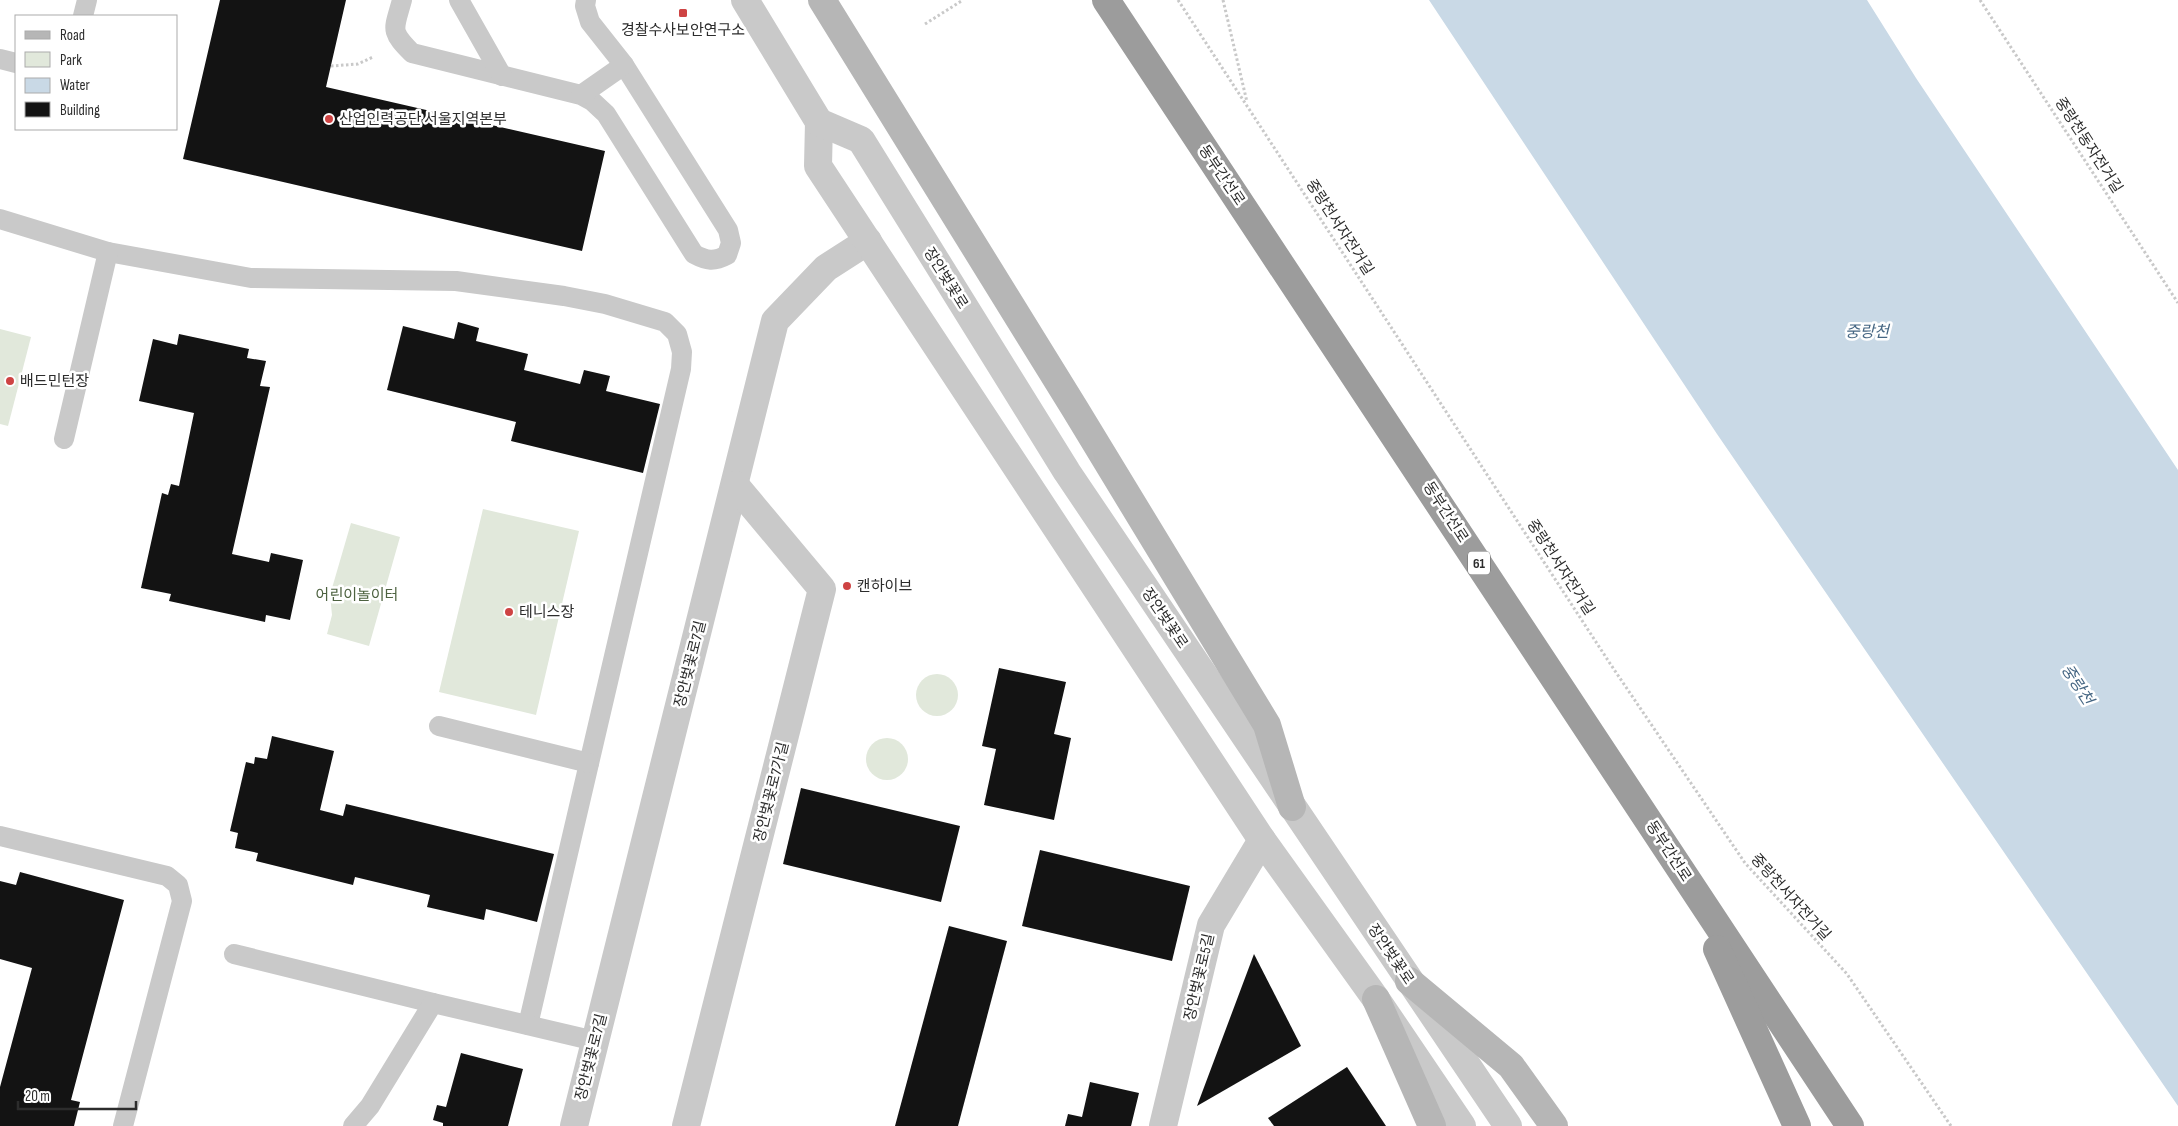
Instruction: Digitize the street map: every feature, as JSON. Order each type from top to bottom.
[{"type":"highway","name":"동부간선로","points":[[1106,0],[1850,1126]]},
{"type":"highway","points":[[1682,870],[1797,1126]]},
{"type":"main road","points":[[822,0],[1076,409],[1267,725],[1292,807]]},
{"type":"main road","points":[[1409,981],[1511,1066],[1554,1126]]},
{"type":"main road","points":[[1376,999],[1432,1126]]},
{"type":"street","points":[[745,0],[820,122],[818,166],[1262,840],[1376,999],[1462,1126]]},
{"type":"street","name":"장안벚꽃로","points":[[820,122],[861,140],[1067,472],[1508,1126]]},
{"type":"street","name":"장안벚꽃로7길","points":[[574,1126],[776,320],[826,268],[868,241]]},
{"type":"street","name":"장안벚꽃로7가길","points":[[686,1126],[822,589],[735,485]]},
{"type":"street","name":"장안벚꽃로5길","points":[[1163,1126],[1212,925],[1262,840]]},
{"type":"lane","points":[[83,15],[87,0]]},
{"type":"lane","points":[[402,0],[395,26],[396,36],[412,53],[581,95],[592,101],[606,114],[694,254],[705,260],[718,260],[727,255],[731,243],[728,230],[624,64],[590,22],[585,6],[586,0]]},
{"type":"lane","points":[[459,0],[502,76]]},
{"type":"lane","points":[[0,60],[15,63]]},
{"type":"lane","points":[[581,95],[624,64]]},
{"type":"lane","points":[[0,219],[108,252],[251,278],[456,281],[493,285],[605,304],[665,322],[677,334],[682,352],[681,369],[528,1025]]},
{"type":"lane","points":[[64,440],[108,252]]},
{"type":"lane","points":[[439,726],[589,763]]},
{"type":"lane","points":[[0,836],[167,876],[178,885],[182,902],[123,1126]]},
{"type":"lane","points":[[234,954],[595,1041]]},
{"type":"lane","points":[[354,1126],[370,1106],[433,1003]]},
{"type":"path","points":[[925,24],[962,0]]},
{"type":"path","name":"중랑천서자전거길","points":[[1178,0],[1605,657],[1745,863],[1847,974],[1951,1126]]},
{"type":"path","points":[[1223,0],[1248,105]]},
{"type":"path","name":"중랑천동자전거길","points":[[1980,0],[2178,303]]},
{"type":"path","points":[[331,66],[358,64],[374,56]]},
{"type":"green space","name":"배드민턴장","points":[[0,329],[31,337],[8,426],[0,424]]},
{"type":"green space","name":"테니스장","points":[[483,509],[579,531],[536,715],[439,692]]},
{"type":"green space","name":"어린이놀이터","points":[[351,523],[400,537],[369,646],[327,634],[332,615],[330,595]]},
{"type":"green space","points":[[937,674],[952,680],[958,695],[952,710],[937,716],[922,710],[916,695],[922,680]]},
{"type":"green space","points":[[887,738],[902,744],[908,759],[902,774],[887,780],[872,774],[866,759],[872,744]]},
{"type":"water","name":"중랑천","points":[[1429,0],[1867,0],[1916,78],[2178,470],[2178,1106],[1717,434]]},
{"type":"building","name":"산업인력공단 서울지역본부","points":[[220,0],[346,0],[326,87],[605,151],[582,251],[183,159]]},
{"type":"building","points":[[458,322],[479,328],[476,341],[528,354],[524,370],[580,384],[584,370],[610,376],[606,391],[660,404],[643,473],[511,441],[516,422],[387,390],[403,326],[454,339]]},
{"type":"building","points":[[179,334],[249,349],[247,358],[266,361],[260,386],[270,387],[232,554],[269,562],[271,553],[303,560],[290,620],[266,615],[265,622],[169,601],[171,594],[141,588],[162,493],[168,495],[171,484],[179,486],[194,413],[139,401],[153,339],[177,345]]},
{"type":"building","points":[[999,668],[1066,682],[1054,734],[1071,738],[1054,820],[984,805],[996,749],[982,746]]},
{"type":"building","points":[[272,736],[334,751],[320,810],[343,816],[346,804],[554,854],[537,922],[486,909],[484,920],[427,907],[430,895],[355,877],[353,885],[256,861],[258,853],[235,848],[238,833],[230,831],[246,762],[254,764],[255,757],[267,759]]},
{"type":"building","points":[[801,788],[960,826],[941,902],[783,864]]},
{"type":"building","points":[[1040,850],[1190,886],[1172,961],[1022,926]]},
{"type":"building","points":[[20,872],[124,900],[71,1100],[80,1102],[74,1126],[0,1126],[0,1087],[32,968],[0,959],[0,881],[16,885]]},
{"type":"building","points":[[949,926],[1007,941],[958,1126],[895,1126]]},
{"type":"building","points":[[1254,954],[1301,1046],[1197,1106]]},
{"type":"building","points":[[461,1053],[523,1069],[508,1126],[443,1126],[443,1123],[433,1120],[437,1105],[446,1107]]},
{"type":"building","points":[[1347,1067],[1386,1126],[1274,1126],[1268,1118]]},
{"type":"building","points":[[1090,1082],[1139,1093],[1131,1126],[1065,1126],[1068,1114],[1082,1117]]},
{"type":"place","name":"경찰수사보안연구소","points":[[683,13]]},
{"type":"place","name":"산업인력공단 서울지역본부","points":[[329,119]]},
{"type":"place","name":"배드민턴장","points":[[10,381]]},
{"type":"place","name":"캔하이브","points":[[847,586]]},
{"type":"place","name":"테니스장","points":[[509,612]]}]
